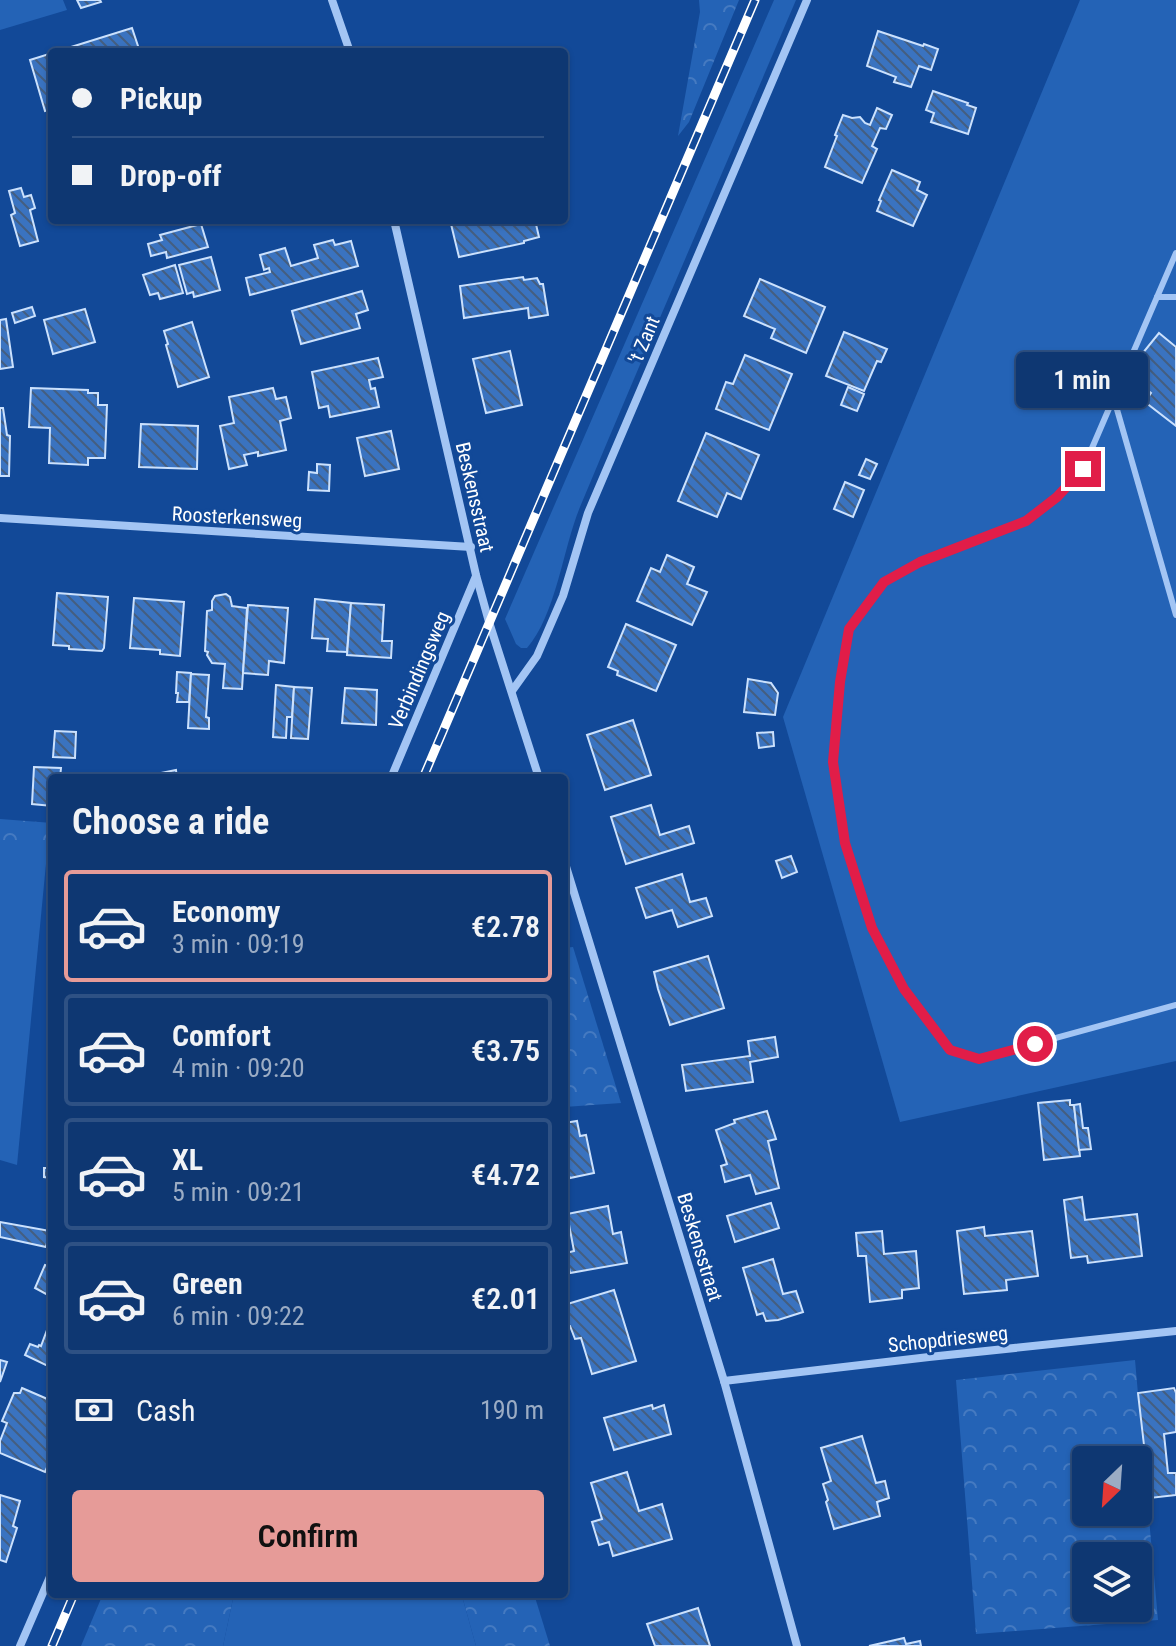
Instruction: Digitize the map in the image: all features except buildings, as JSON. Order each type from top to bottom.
[{"type":"street","points":[[332,0],[349,48]]},
{"type":"street","name":"'t Zant","points":[[512,691],[537,656],[563,596],[588,513],[807,0]]},
{"type":"street","name":"Beskensstraat","points":[[395,224],[476,575],[538,774]]},
{"type":"street","name":"Roosterkensweg","points":[[0,518],[471,547]]},
{"type":"street","name":"Verbindingsweg","points":[[393,774],[476,575]]},
{"type":"street","name":"Beskensstraat","points":[[568,873],[724,1381],[797,1646]]},
{"type":"street","name":"Schopdriesweg","points":[[724,1381],[1176,1331]]},
{"type":"street","points":[[20,1646],[48,1581]]},
{"type":"lane","points":[[1176,253],[1083,469],[1026,521],[920,562],[884,582],[849,629],[840,682],[833,762],[845,843],[872,928],[904,989],[950,1050],[979,1059],[1176,1005]]},
{"type":"lane","points":[[1157,297],[1176,297]]},
{"type":"lane","points":[[1113,397],[1176,615]]},
{"type":"green space","points":[[0,0],[63,0],[67,10],[0,30]]},
{"type":"green space","points":[[699,0],[739,0],[689,122],[678,136],[700,12]]},
{"type":"green space","points":[[774,0],[796,0],[580,507],[545,618],[527,648],[521,648],[516,644],[505,619]]},
{"type":"green space","points":[[1080,0],[1176,0],[1176,1061],[900,1122],[783,717]]},
{"type":"green space","points":[[0,819],[48,823],[48,843],[0,843]]},
{"type":"green space","points":[[0,843],[48,843],[17,1165],[0,1160]]},
{"type":"green space","points":[[573,947],[621,1103],[568,1107],[568,948]]},
{"type":"green space","points":[[1135,1360],[1143,1446],[1072,1446],[1072,1526],[1150,1526],[1151,1542],[1072,1542],[1072,1622],[1132,1622],[976,1634],[956,1380]]},
{"type":"green space","points":[[1152,1552],[1158,1620],[1152,1620]]},
{"type":"green space","points":[[101,1598],[233,1598],[223,1646],[81,1646]]},
{"type":"green space","points":[[233,1598],[463,1598],[476,1646],[223,1646]]},
{"type":"green space","points":[[463,1598],[535,1598],[550,1646],[476,1646]]},
{"type":"railway","points":[[425,774],[755,0]]},
{"type":"railway","points":[[52,1646],[72,1598]]},
{"type":"route","points":[[1035,1044],[979,1059],[950,1050],[904,989],[872,928],[845,843],[833,762],[840,682],[849,629],[884,582],[920,562],[1026,521],[1057,497],[1083,469]]}]
